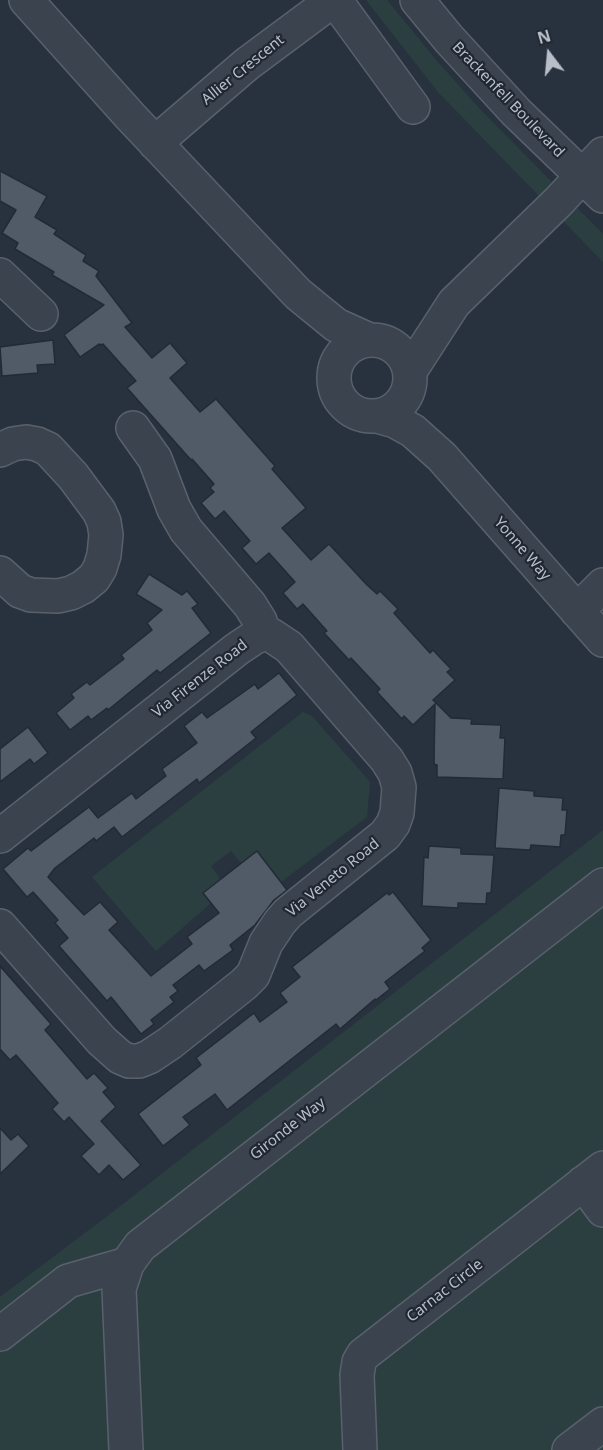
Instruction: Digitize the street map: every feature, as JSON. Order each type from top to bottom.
[{"type":"street","points":[[26,0],[155,143],[298,294],[336,325],[398,349],[406,359],[410,377]]},
{"type":"street","name":"Allier Crescent","points":[[155,143],[247,64],[334,0],[413,107]]},
{"type":"street","name":"Brackenfell Boulevard","points":[[417,0],[449,39],[516,112],[596,175]]},
{"type":"street","points":[[454,303],[410,377],[406,395],[399,405],[377,416],[352,411],[342,402],[335,391],[333,378],[335,365],[341,354],[351,345],[376,340],[413,327],[454,303],[596,175]]},
{"type":"street","points":[[0,274],[41,314]]},
{"type":"street","points":[[298,294],[325,337],[335,365]]},
{"type":"street","name":"Yonne Way","points":[[410,377],[417,406],[442,457]]},
{"type":"street","name":"Yonne Way","points":[[377,416],[395,421],[413,431],[442,457],[603,640]]},
{"type":"street","name":"Via Firenze Road","points":[[0,836],[237,649],[264,634],[260,621],[250,605],[186,530],[174,509],[155,459],[133,428]]},
{"type":"street","points":[[0,450],[13,444],[26,442],[48,449],[99,511],[106,535],[104,555],[93,578],[83,587],[71,593],[58,596],[31,595],[20,591],[1,577]]},
{"type":"street","points":[[577,611],[603,585]]},
{"type":"street","name":"Via Veneto Road","points":[[0,926],[102,1041],[120,1057],[129,1061],[139,1060],[149,1057],[170,1043],[244,984],[253,975],[273,930],[284,917],[385,835],[397,813],[399,787],[395,773],[387,760],[289,647],[279,639],[264,634]]},
{"type":"street","name":"Gironde Way","points":[[126,1450],[119,1301],[121,1282],[132,1255],[148,1238],[603,885]]},
{"type":"street","points":[[593,1175],[603,1210]]},
{"type":"street","name":"Carnac Circle","points":[[360,1450],[357,1375],[359,1362],[363,1356],[593,1175]]},
{"type":"street","points":[[0,1334],[68,1281],[128,1264]]},
{"type":"street","points":[[569,1450],[603,1424]]},
{"type":"green space","points":[[366,0],[387,0],[480,109],[603,234],[603,262],[438,92]]},
{"type":"green space","points":[[303,712],[312,716],[370,782],[367,817],[281,882],[242,864],[231,851],[211,866],[221,880],[203,893],[211,903],[156,951],[92,877]]},
{"type":"green space","points":[[603,830],[603,1450],[0,1450],[0,1297],[114,1211]]},
{"type":"building","points":[[0,171],[47,196],[35,217],[57,230],[54,234],[86,255],[83,261],[99,271],[96,276],[132,323],[125,327],[152,358],[170,343],[187,363],[170,378],[200,412],[216,399],[275,466],[272,469],[306,508],[282,528],[311,560],[329,544],[367,585],[377,594],[380,591],[398,609],[394,613],[401,621],[430,653],[433,650],[451,669],[447,672],[455,680],[433,700],[451,718],[472,719],[471,724],[501,725],[500,738],[505,738],[503,779],[437,777],[437,765],[434,764],[435,704],[413,725],[404,716],[402,719],[377,692],[380,689],[324,633],[327,631],[303,604],[297,609],[283,593],[295,582],[269,553],[256,564],[242,548],[250,541],[224,511],[215,519],[201,503],[214,492],[210,488],[214,484],[127,388],[136,381],[103,344],[99,344],[80,357],[64,335],[104,305],[52,275],[54,272],[15,249],[18,243],[2,233],[16,210],[0,201]]},
{"type":"building","points":[[53,340],[55,364],[37,365],[38,373],[2,376],[0,347]]},
{"type":"building","points":[[149,574],[182,595],[187,591],[198,604],[192,608],[211,633],[160,673],[157,670],[108,710],[107,708],[91,720],[88,716],[70,730],[56,713],[74,698],[71,694],[87,682],[90,685],[124,659],[121,655],[152,630],[147,623],[162,610],[136,594]]},
{"type":"building","points":[[279,673],[297,695],[251,732],[256,738],[199,783],[197,779],[122,837],[114,827],[96,841],[94,838],[55,868],[48,877],[84,915],[100,902],[118,922],[109,930],[151,976],[192,944],[187,937],[219,913],[203,893],[257,851],[287,890],[274,900],[255,925],[230,945],[233,950],[204,971],[199,965],[173,985],[178,991],[170,997],[174,1002],[151,1020],[154,1024],[141,1034],[111,997],[107,1001],[59,946],[68,938],[55,923],[58,920],[33,892],[27,897],[3,869],[28,848],[31,851],[89,807],[98,818],[132,793],[136,799],[166,776],[162,769],[197,743],[184,726],[202,712],[207,718],[255,684],[258,689]]},
{"type":"building","points":[[28,727],[48,753],[34,764],[30,759],[0,782],[0,749]]},
{"type":"building","points":[[499,788],[534,791],[534,796],[563,798],[562,810],[567,810],[565,835],[561,835],[560,847],[531,845],[530,850],[495,848]]},
{"type":"building","points":[[429,846],[461,848],[461,854],[494,855],[491,893],[487,893],[486,904],[458,903],[458,908],[422,906],[424,857],[428,858]]},
{"type":"building","points":[[393,892],[431,940],[422,948],[425,951],[385,982],[390,989],[340,1029],[336,1024],[227,1110],[215,1094],[183,1117],[190,1125],[163,1146],[138,1114],[201,1065],[196,1058],[254,1013],[260,1022],[287,1002],[280,993],[300,977],[292,967],[387,893],[389,895]]},
{"type":"building","points":[[0,966],[51,1024],[45,1030],[87,1079],[94,1073],[108,1088],[103,1092],[116,1107],[101,1121],[141,1165],[123,1180],[109,1165],[99,1175],[81,1156],[94,1144],[69,1117],[64,1122],[52,1109],[58,1103],[16,1055],[10,1060],[0,1049]]},
{"type":"building","points":[[0,1128],[11,1140],[18,1134],[29,1146],[0,1174]]}]
